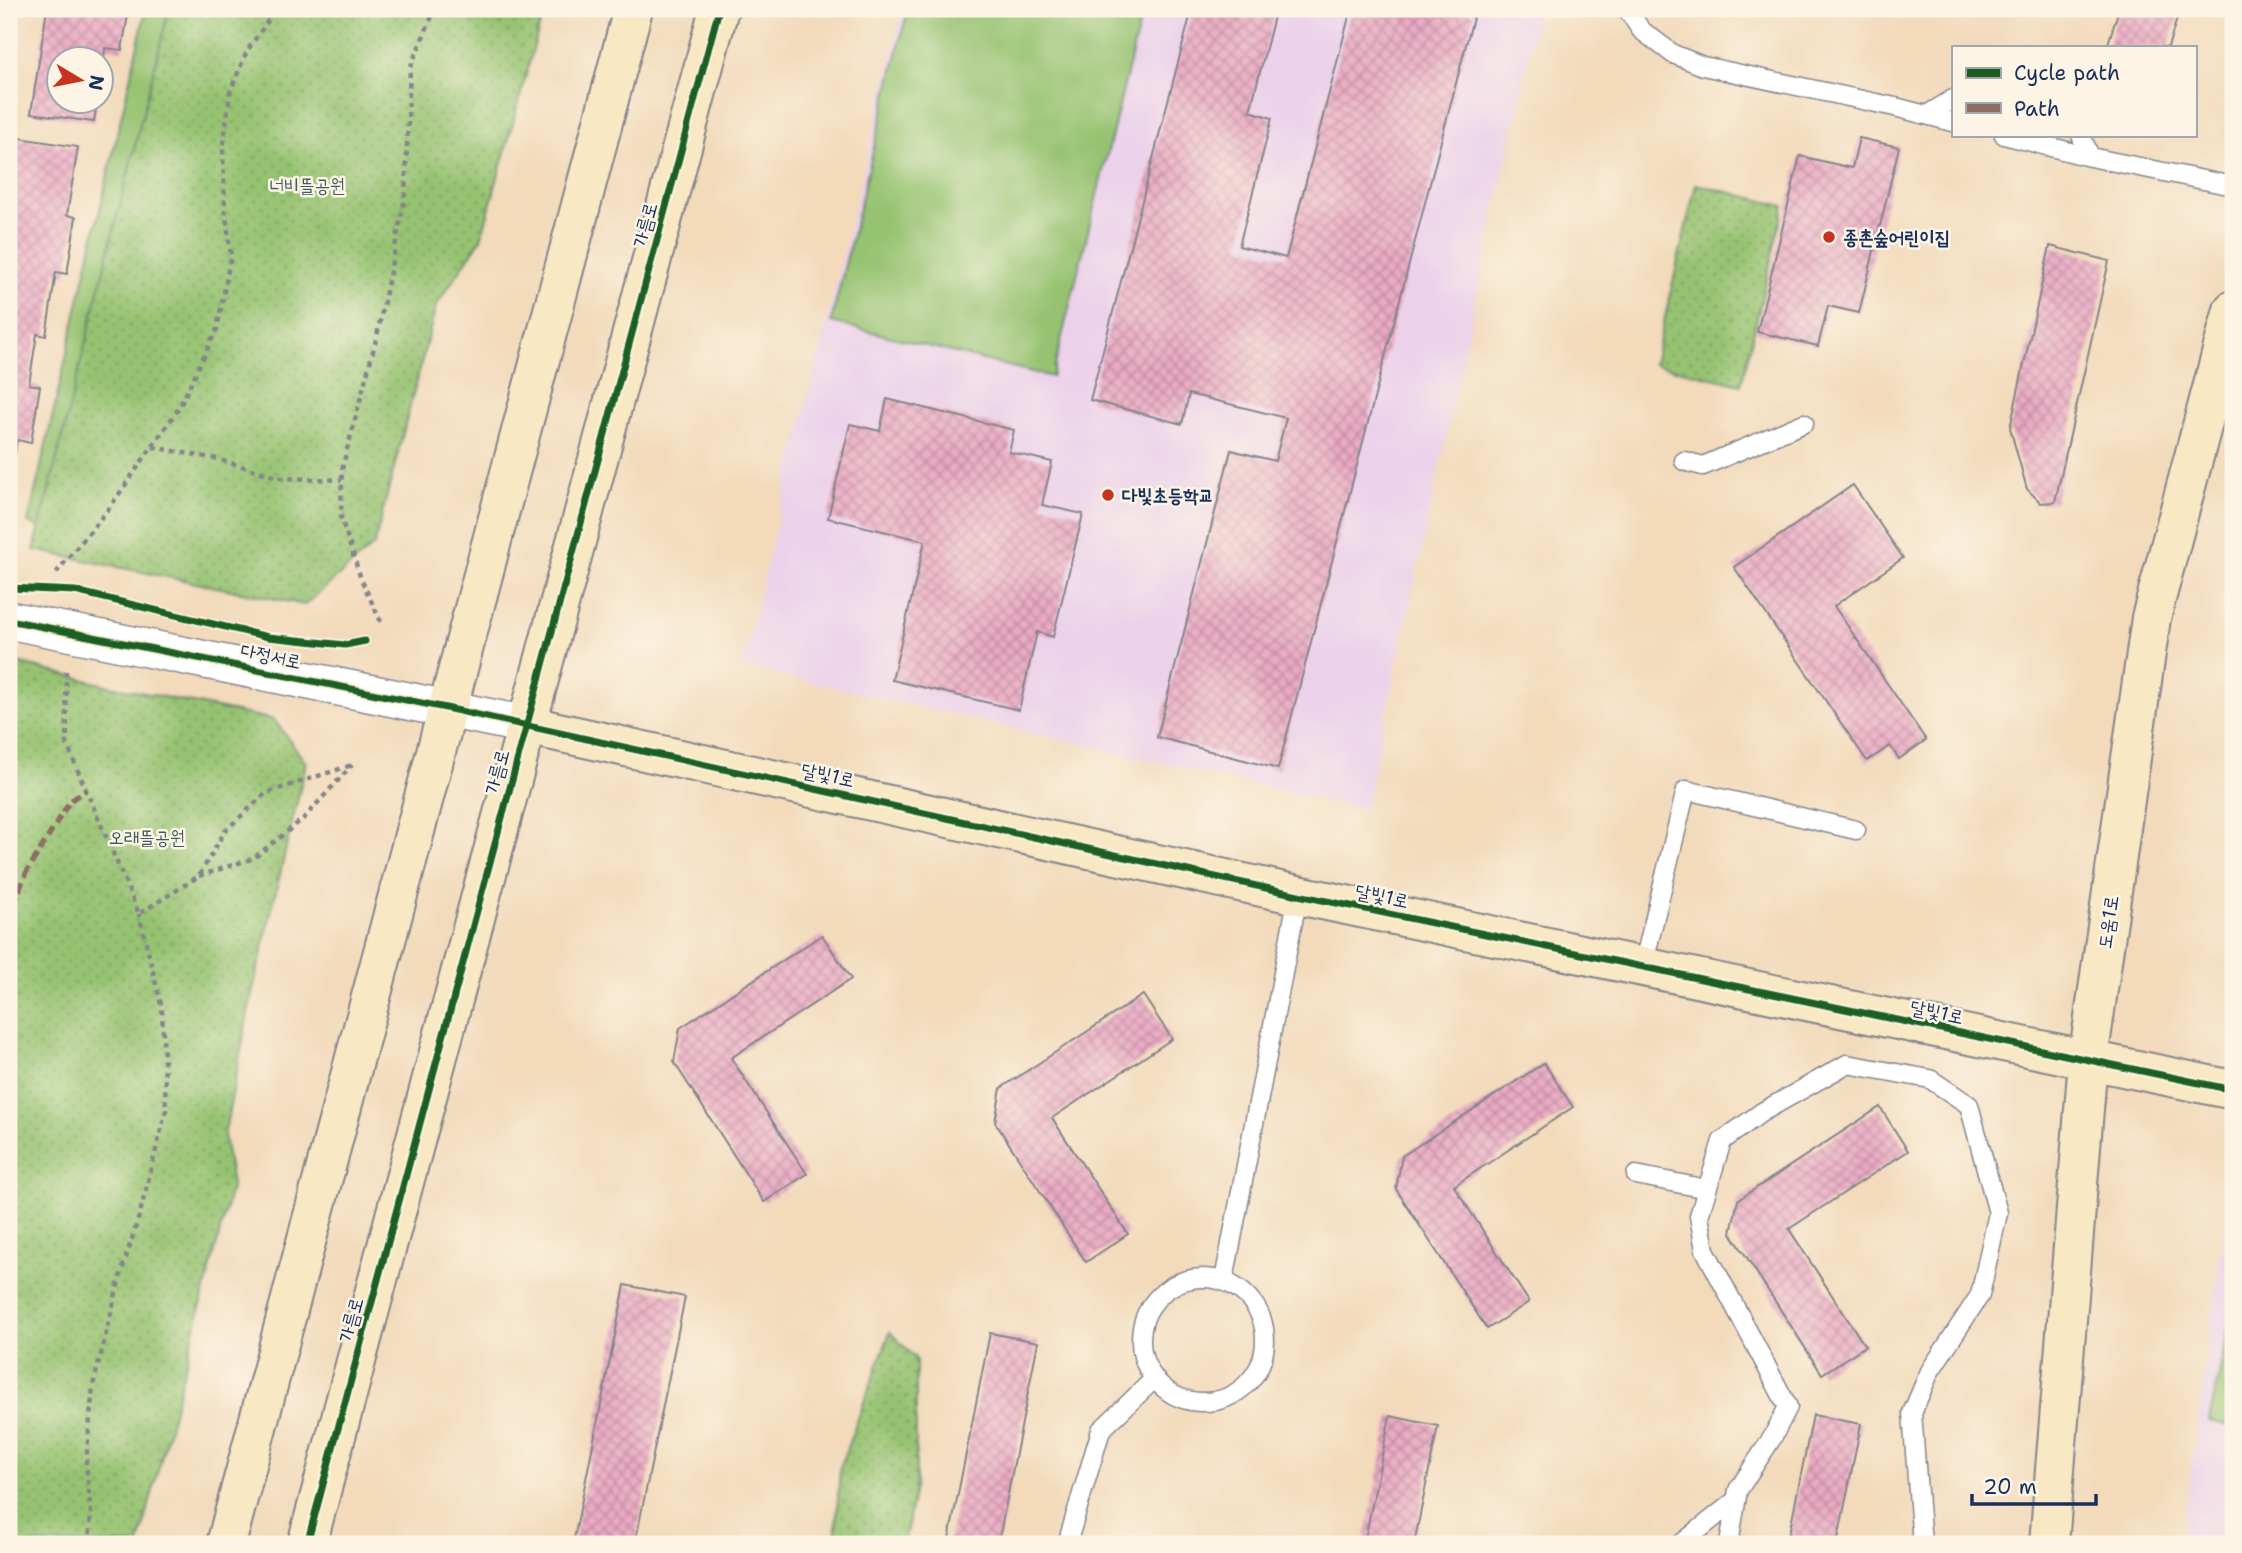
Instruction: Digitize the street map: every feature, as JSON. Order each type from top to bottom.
[{"type":"street","points":[[226,1544],[633,9]]},
{"type":"street","name":"가름로","points":[[307,1544],[719,9]]},
{"type":"street","name":"도움1로","points":[[2049,1544],[2088,1060],[2151,618],[2233,310]]},
{"type":"street","name":"다정서로","points":[[9,620],[526,725]]},
{"type":"street","name":"달빛1로","points":[[526,725],[1298,895],[2233,1090]]},
{"type":"lane","points":[[1627,9],[1640,30],[1673,54],[1703,66],[1952,122]]},
{"type":"lane","points":[[1927,115],[1952,100]]},
{"type":"lane","points":[[2008,136],[2090,157],[2233,186]]},
{"type":"lane","points":[[2081,136],[2090,157]]},
{"type":"lane","points":[[1684,460],[1703,466],[1804,423]]},
{"type":"lane","points":[[1643,966],[1686,790],[1856,830]]},
{"type":"lane","points":[[1224,1280],[1298,895]]},
{"type":"lane","points":[[1729,1544],[1738,1490],[1772,1438],[1788,1407],[1705,1250],[1699,1216],[1722,1142],[1762,1112],[1847,1064],[1930,1079],[1969,1105],[1998,1213],[1980,1295],[1930,1371],[1912,1412],[1922,1544]]},
{"type":"lane","points":[[1636,1175],[1707,1189]]},
{"type":"lane","points":[[1204,1276],[1224,1280],[1243,1291],[1257,1307],[1265,1326],[1266,1348],[1259,1368],[1246,1385],[1229,1398],[1208,1402],[1188,1401],[1169,1393],[1154,1379],[1144,1361],[1140,1341],[1143,1322],[1152,1303],[1166,1289],[1184,1280],[1204,1276]]},
{"type":"lane","points":[[1067,1544],[1101,1430],[1154,1379]]},
{"type":"lane","points":[[1681,1544],[1737,1500]]},
{"type":"path","points":[[56,573],[110,507],[179,408],[216,329],[231,254],[225,209],[223,149],[230,92],[247,51],[276,9]]},
{"type":"path","points":[[381,622],[361,579],[341,518],[342,469],[377,336],[405,198],[410,68],[435,9]]},
{"type":"path","points":[[153,447],[217,459],[281,478],[342,481]]},
{"type":"path","points":[[66,666],[67,745],[139,914],[162,1009],[166,1110],[93,1386],[86,1464],[91,1513],[89,1544]]},
{"type":"path","points":[[139,914],[199,876],[254,858],[304,818],[352,765],[266,793],[225,831],[199,876]]},
{"type":"shaded area","name":"다빛초등학교","points":[[903,9],[1539,9],[1365,810],[742,666]]},
{"type":"shaded area","points":[[2233,1180],[2233,1544],[2181,1544],[2230,1184]]},
{"type":"green space","points":[[146,9],[255,9],[70,540],[28,523]]},
{"type":"green space","name":"너비뜰공원","points":[[169,9],[544,9],[481,239],[436,306],[374,545],[305,605],[34,550]]},
{"type":"green space","points":[[908,9],[1143,9],[1052,377],[831,322]]},
{"type":"green space","points":[[1696,184],[1784,206],[1741,385],[1654,364]]},
{"type":"green space","name":"오래뜰공원","points":[[9,661],[106,685],[274,720],[306,763],[251,998],[224,1136],[232,1185],[139,1544],[9,1544]]},
{"type":"green space","points":[[2233,1309],[2233,1427],[2209,1421]]},
{"type":"green space","points":[[890,1332],[916,1359],[916,1483],[904,1544],[835,1544],[840,1467]]},
{"type":"building","points":[[47,9],[129,9],[122,50],[116,49],[116,46],[46,46],[46,115],[31,113]]},
{"type":"building","points":[[1192,9],[1276,9],[1250,111],[1272,118],[1239,246],[1286,258],[1351,9],[1455,9],[1474,14],[1278,769],[1157,737],[1231,450],[1275,461],[1286,418],[1189,394],[1182,424],[1090,400]]},
{"type":"building","points":[[2119,9],[2180,9],[2168,46],[2107,46]]},
{"type":"building","points":[[52,116],[95,116],[94,122]]},
{"type":"building","points":[[13,137],[78,147],[67,215],[76,217],[67,274],[56,272],[46,336],[37,334],[29,384],[40,386],[31,443],[17,440],[10,483],[9,168]]},
{"type":"building","name":"종촌숲어린이집","points":[[1859,138],[1899,147],[1859,313],[1828,306],[1818,346],[1757,332],[1800,156],[1852,168]]},
{"type":"building","points":[[2050,246],[2109,261],[2055,502],[2041,503],[2027,489],[2010,428]]},
{"type":"building","points":[[887,399],[1014,430],[1009,452],[1052,462],[1042,505],[1083,514],[1053,637],[1037,632],[1019,710],[892,680],[925,541],[828,518],[850,424],[880,431]]},
{"type":"building","points":[[1853,485],[1903,558],[1834,606],[1926,740],[1899,759],[1890,746],[1867,761],[1734,567]]},
{"type":"building","points":[[822,935],[851,979],[731,1058],[807,1174],[764,1202],[674,1062],[680,1028]]},
{"type":"building","points":[[1143,995],[1172,1039],[1052,1118],[1128,1234],[1086,1262],[995,1122],[1001,1088]]},
{"type":"building","points":[[1544,1063],[1573,1107],[1454,1186],[1529,1302],[1487,1329],[1396,1189],[1402,1156]]},
{"type":"building","points":[[1880,1107],[1908,1151],[1789,1229],[1865,1346],[1822,1374],[1731,1233],[1738,1200]]},
{"type":"building","points":[[625,1285],[685,1297],[635,1544],[573,1544]]},
{"type":"building","points":[[990,1333],[1038,1342],[998,1544],[948,1544]]},
{"type":"building","points":[[1813,1415],[1861,1424],[1837,1544],[1787,1544]]},
{"type":"building","points":[[1390,1416],[1438,1426],[1414,1544],[1364,1544]]},
{"type":"marked path","points":[[9,919],[26,873],[70,801],[86,790]]},
{"type":"cycle path","points":[[307,1544],[719,9]]},
{"type":"cycle path","points":[[9,588],[75,591],[268,637],[345,645],[365,641]]},
{"type":"cycle path","points":[[9,620],[446,708],[1298,895],[2233,1090]]},
{"type":"place","name":"종촌숲어린이집","points":[[1829,237]]},
{"type":"place","name":"다빛초등학교","points":[[1108,495]]}]
